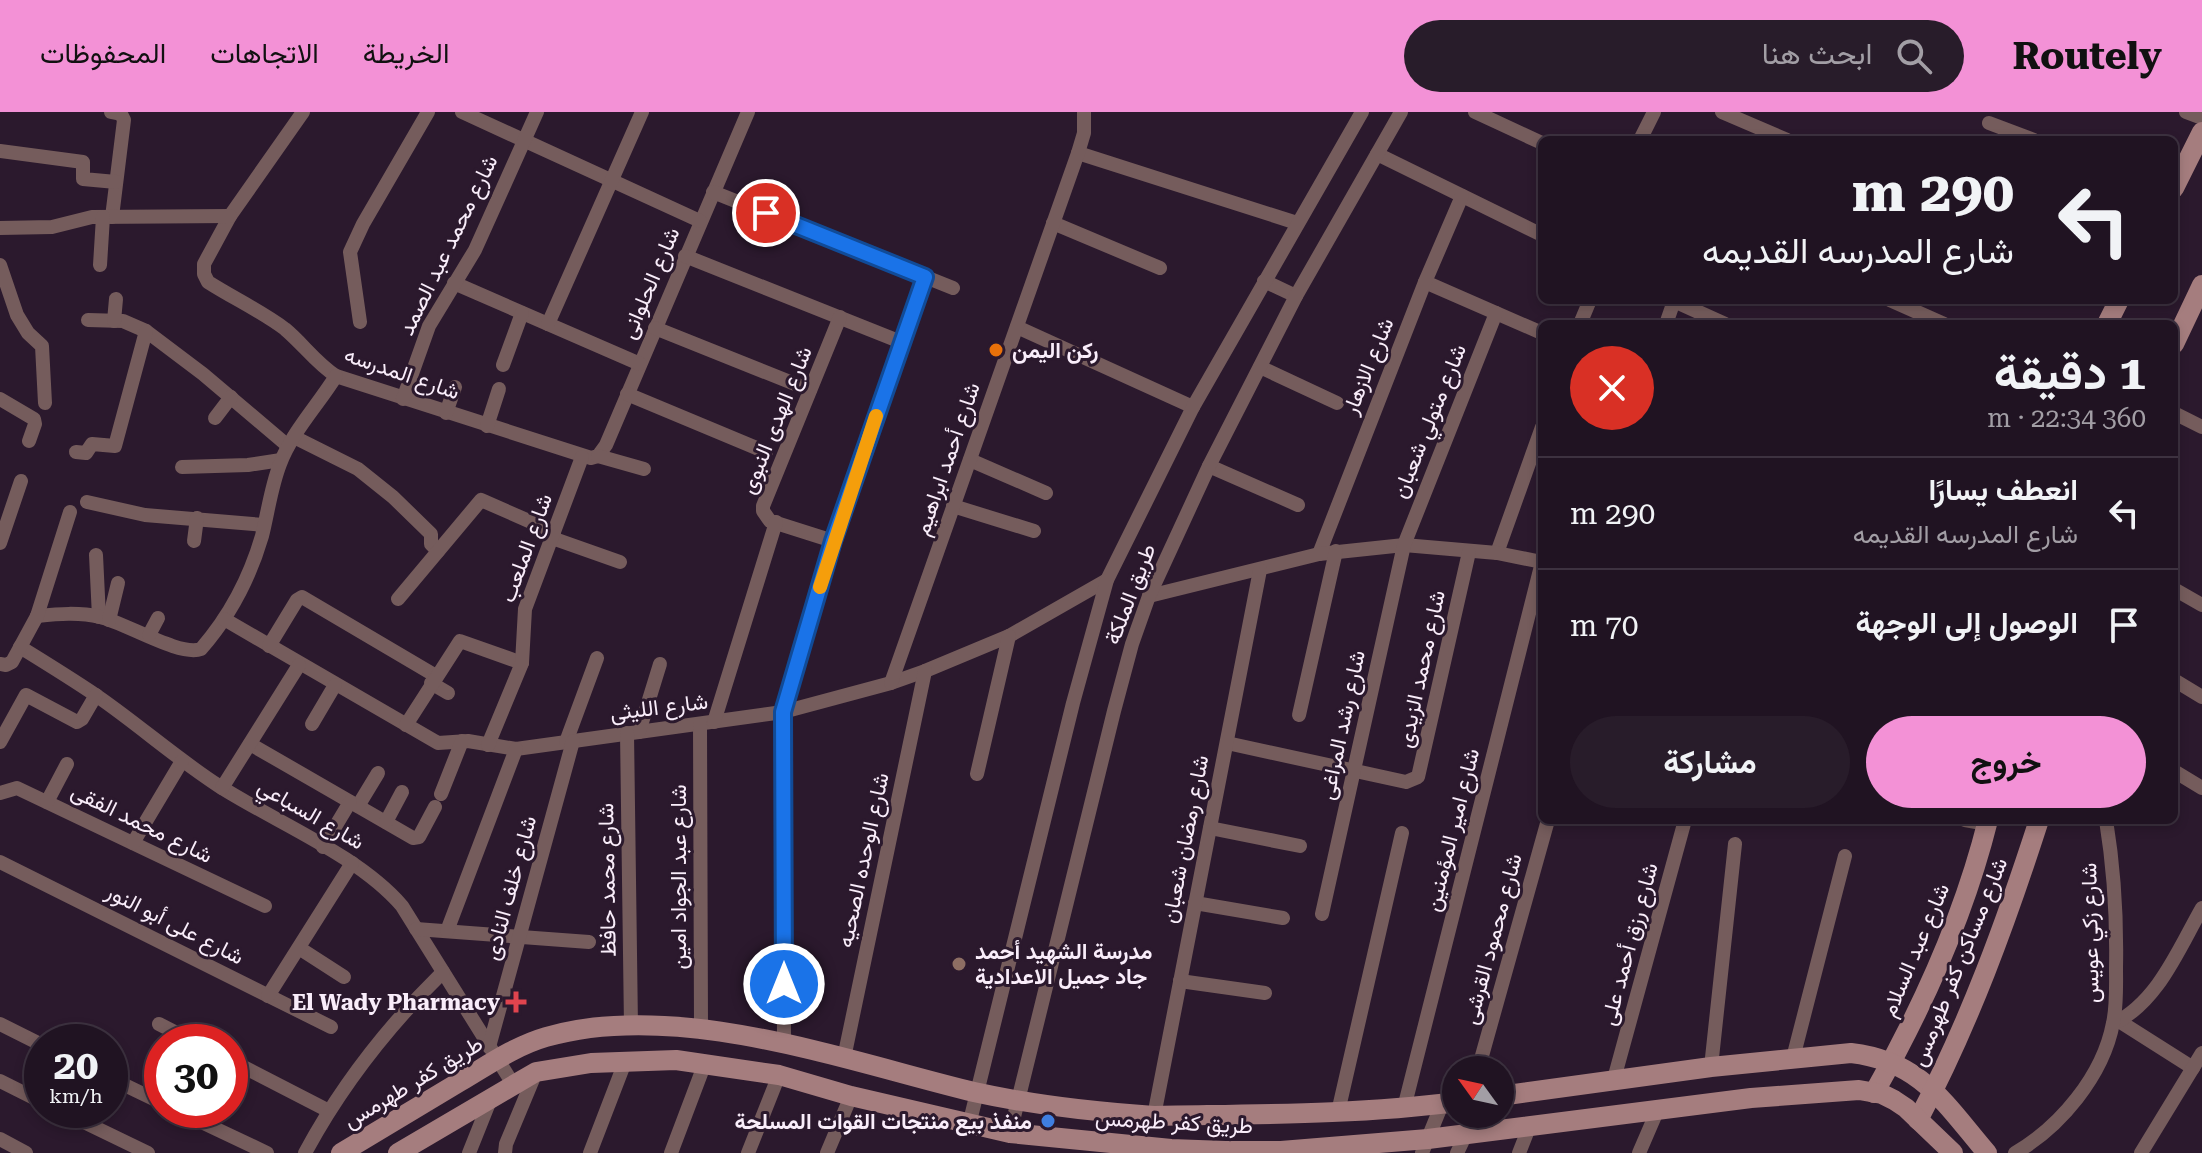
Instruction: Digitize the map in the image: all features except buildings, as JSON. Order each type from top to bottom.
[{"type":"street","points":[[100,265],[124,120],[121,114],[111,112]]},
{"type":"street","name":"شارع المدرسه","points":[[303,112],[230,216],[204,264],[208,282],[288,331],[325,369],[336,376],[582,457]]},
{"type":"street","points":[[360,322],[350,252],[355,237],[428,112]]},
{"type":"street","points":[[462,112],[700,221]]},
{"type":"street","name":"شارع محمد عبد الصمد","points":[[403,399],[429,326],[475,250],[537,112]]},
{"type":"street","points":[[548,324],[642,112]]},
{"type":"street","name":"شارع الحلوانى","points":[[598,456],[606,445],[748,112]]},
{"type":"street","name":"شارع أحمد ابراهيم","points":[[891,683],[1078,153],[1084,133],[1084,112]]},
{"type":"street","name":"طريق الملكة","points":[[969,1125],[1073,703],[1107,580],[1193,407],[1362,112]]},
{"type":"street","name":"طريق الملكة","points":[[1010,1133],[1114,711],[1149,596],[1209,466],[1296,296],[1401,112]]},
{"type":"street","points":[[1475,112],[1538,141]]},
{"type":"street","points":[[1642,136],[1653,112]]},
{"type":"street","points":[[1722,112],[1778,136]]},
{"type":"street","points":[[2186,112],[2202,118]]},
{"type":"street","points":[[1989,123],[2023,136]]},
{"type":"street","points":[[2178,180],[2202,132]]},
{"type":"street","points":[[0,151],[83,162],[83,179],[116,182]]},
{"type":"street","points":[[1078,153],[1297,223]]},
{"type":"street","points":[[1377,154],[1538,233]]},
{"type":"street","points":[[713,192],[953,288]]},
{"type":"street","name":"شارع الازهار","points":[[1319,554],[1425,282],[1462,196]]},
{"type":"street","points":[[0,228],[52,227],[84,218],[230,216]]},
{"type":"street","points":[[1053,223],[1160,268]]},
{"type":"street","points":[[685,256],[901,342]]},
{"type":"street","points":[[0,265],[17,315],[28,333],[42,346],[45,403]]},
{"type":"street","points":[[784,1044],[783,712],[833,541],[925,277]]},
{"type":"street","points":[[1264,281],[1296,296]]},
{"type":"street","points":[[1425,282],[1538,331]]},
{"type":"street","points":[[454,283],[640,364]]},
{"type":"street","points":[[2178,336],[2202,285]]},
{"type":"street","points":[[114,321],[116,299]]},
{"type":"street","points":[[1682,304],[1716,320]]},
{"type":"street","points":[[1899,304],[1935,320]]},
{"type":"street","points":[[503,365],[522,313]]},
{"type":"street","name":"شارع متولي شعبان","points":[[1404,545],[1496,313]]},
{"type":"street","name":"شارع الهدى النبوى","points":[[833,541],[766,517],[763,506],[840,317]]},
{"type":"street","points":[[88,320],[133,324],[146,331],[291,442],[358,469],[432,536],[431,544],[438,551]]},
{"type":"street","points":[[1017,327],[1193,407]]},
{"type":"street","points":[[655,328],[810,390]]},
{"type":"street","points":[[76,452],[86,453],[92,444],[115,446],[146,331]]},
{"type":"street","points":[[1260,367],[1337,403]]},
{"type":"street","points":[[37,616],[68,613],[104,618],[177,648],[194,652],[201,649],[224,619],[247,576],[281,460],[336,376]]},
{"type":"street","points":[[446,413],[455,387]]},
{"type":"street","points":[[487,426],[499,389]]},
{"type":"street","points":[[627,394],[766,452]]},
{"type":"street","points":[[215,418],[231,397]]},
{"type":"street","points":[[0,399],[34,419],[29,441]]},
{"type":"street","points":[[2178,415],[2202,427]]},
{"type":"street","points":[[1497,553],[1538,438]]},
{"type":"street","points":[[582,457],[598,456],[644,469]]},
{"type":"street","name":"شارع الملعب","points":[[488,745],[522,663],[525,609],[582,457]]},
{"type":"street","points":[[182,467],[237,466],[281,460]]},
{"type":"street","points":[[970,460],[1046,493]]},
{"type":"street","points":[[1209,466],[1298,505]]},
{"type":"street","points":[[0,543],[21,481]]},
{"type":"street","points":[[398,599],[481,500],[553,535],[620,562]]},
{"type":"street","points":[[87,502],[145,515],[264,525]]},
{"type":"street","points":[[953,506],[1034,531]]},
{"type":"street","points":[[0,664],[12,662],[37,616],[70,512]]},
{"type":"street","points":[[194,541],[197,518]]},
{"type":"street","name":"شارع عبد الجواد امين","points":[[701,1028],[707,724],[776,522]]},
{"type":"street","points":[[1149,596],[1336,551],[1404,545],[1497,553],[1538,561]]},
{"type":"street","name":"شارع رشد المراغى","points":[[1322,914],[1404,545]]},
{"type":"street","points":[[1299,715],[1336,551]]},
{"type":"street","name":"شارع محمد الزيدى","points":[[1354,770],[1406,782],[1418,777],[1469,552]]},
{"type":"street","points":[[96,555],[104,618]]},
{"type":"street","name":"شارع رمضان شعبان","points":[[1154,1116],[1260,570]]},
{"type":"street","name":"شارع امير المؤمنين","points":[[1404,1108],[1538,578]]},
{"type":"street","name":"شارع الليثى","points":[[224,619],[335,685],[367,710],[406,725],[438,743],[462,741],[516,749],[783,712],[891,683],[1009,636],[1107,580]]},
{"type":"street","points":[[104,618],[118,583]]},
{"type":"street","points":[[2178,591],[2202,605]]},
{"type":"street","points":[[269,646],[297,600],[302,597],[434,680],[448,693]]},
{"type":"street","points":[[149,635],[158,618]]},
{"type":"street","points":[[977,774],[1009,636]]},
{"type":"street","points":[[406,725],[460,641],[522,663]]},
{"type":"street","name":"شارع السباعي","points":[[20,647],[96,695],[222,788],[352,863],[388,890],[416,929],[513,1084]]},
{"type":"street","name":"شارع خلف النادى","points":[[493,1053],[569,741],[597,658]]},
{"type":"street","name":"شارع محمد حافظ","points":[[631,1026],[633,733],[660,664]]},
{"type":"street","points":[[222,788],[299,665]]},
{"type":"street","name":"شارع الوحده الصحيه","points":[[844,1058],[925,671]]},
{"type":"street","points":[[2178,682],[2202,697]]},
{"type":"street","points":[[312,724],[335,685]]},
{"type":"street","points":[[0,742],[26,695],[77,722],[96,695]]},
{"type":"street","points":[[250,744],[416,839],[438,800],[462,741]]},
{"type":"street","points":[[1227,743],[1354,770]]},
{"type":"street","points":[[447,931],[516,749]]},
{"type":"street","points":[[133,843],[182,761]]},
{"type":"street","points":[[47,802],[67,764]]},
{"type":"street","points":[[323,847],[378,773]]},
{"type":"street","points":[[2178,773],[2202,788]]},
{"type":"street","name":"شارع محمد الفقى","points":[[4,786],[17,788],[265,906]]},
{"type":"street","points":[[386,822],[402,792]]},
{"type":"street","name":"شارع محمود القرشى","points":[[1482,1056],[1547,824]]},
{"type":"street","name":"شارع رزق أحمد على","points":[[1614,1079],[1684,824]]},
{"type":"street","name":"شارع عبد السلام","points":[[1874,1093],[1915,1016],[1946,946],[1987,824]]},
{"type":"street","name":"شارع مساكن كفر طهرمس","points":[[1918,1120],[1997,944],[2038,824]]},
{"type":"street","name":"شارع زكي عويس","points":[[2015,1153],[2057,1121],[2081,1092],[2116,1022],[2114,888],[2106,824]]},
{"type":"street","points":[[1210,828],[1300,846]]},
{"type":"street","points":[[1338,1112],[1402,833]]},
{"type":"street","points":[[1711,1067],[1735,844]]},
{"type":"street","points":[[1793,1058],[1845,856]]},
{"type":"street","name":"شارع على أبو النور","points":[[0,862],[331,1027]]},
{"type":"street","points":[[268,996],[352,863]]},
{"type":"street","points":[[1195,903],[1283,918]]},
{"type":"street","points":[[2116,1022],[2130,1016],[2145,1003],[2202,908]]},
{"type":"street","points":[[416,929],[589,942]]},
{"type":"street","points":[[299,948],[344,977]]},
{"type":"street","points":[[305,1153],[329,1111],[382,1037],[443,972]]},
{"type":"street","points":[[1180,981],[1265,993]]},
{"type":"street","points":[[2116,1022],[2193,1068]]},
{"type":"street","points":[[0,1024],[24,1036]]},
{"type":"street","name":"طريق كفر طهرمس","points":[[341,1153],[493,1053],[568,1031],[631,1026],[701,1028],[784,1044],[1017,1100],[1154,1116],[1338,1112],[1442,1104]]},
{"type":"street","points":[[1514,1094],[1793,1058],[1851,1053],[1872,1055],[1907,1069],[1933,1091],[1987,1153]]},
{"type":"street","points":[[2141,1153],[2202,1053]]},
{"type":"street","name":"طريق كفر طهرمس","points":[[398,1153],[418,1146],[491,1097],[536,1072],[591,1063],[676,1060],[779,1075],[851,1096],[1061,1146],[1280,1152],[1425,1146],[1462,1143],[1530,1125],[1766,1097],[1859,1090],[1894,1100],[1953,1153]]},
{"type":"street","points":[[590,1153],[625,1062]]},
{"type":"street","points":[[671,1153],[705,1063]]},
{"type":"street","points":[[248,1069],[329,1111]]},
{"type":"street","points":[[505,1153],[536,1072]]},
{"type":"street","points":[[748,1153],[779,1075]]},
{"type":"street","points":[[0,1081],[24,1093]]},
{"type":"street","points":[[827,1153],[851,1096]]},
{"type":"street","points":[[469,1153],[491,1097]]},
{"type":"street","points":[[1639,1153],[1658,1109]]},
{"type":"street","points":[[1425,1146],[1442,1116]]},
{"type":"street","points":[[1519,1153],[1530,1125]]},
{"type":"street","points":[[96,1128],[148,1153]]},
{"type":"street","points":[[214,1128],[267,1153]]},
{"type":"street","points":[[0,1139],[26,1153]]},
{"type":"slow traffic","points":[[820,587],[876,416]]},
{"type":"place","name":"ركن اليمن","points":[[996,350]]},
{"type":"place","name":"مدرسة الشهيد أحمد جاد جميل الاعدادية","points":[[959,964]]},
{"type":"place","name":"El Wady Pharmacy","points":[[516,1002]]},
{"type":"place","name":"منفذ بيع منتجات القوات المسلحة","points":[[1048,1121]]},
{"type":"route","points":[[766,213],[925,277],[833,541],[783,712],[784,984]]}]
